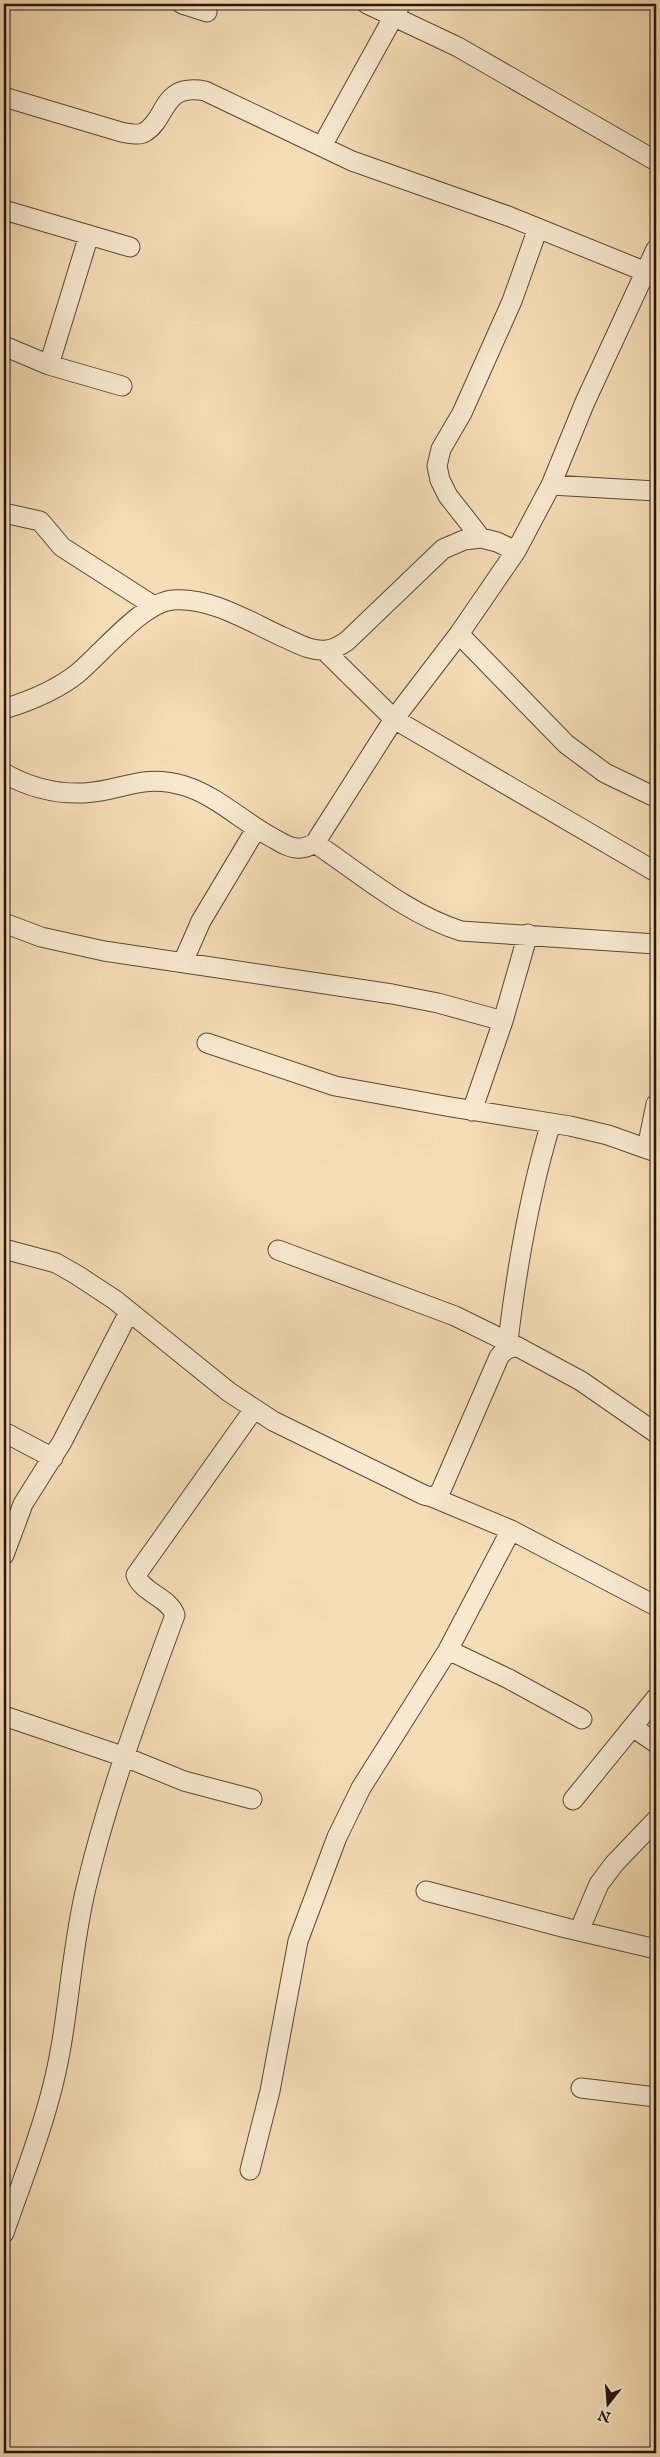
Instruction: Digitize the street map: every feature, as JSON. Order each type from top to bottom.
[{"type":"street","points":[[182,4],[207,12]]},
{"type":"street","points":[[367,4],[397,10],[656,161]]},
{"type":"street","points":[[322,146],[397,10]]},
{"type":"street","points":[[4,97],[121,132],[140,134],[148,129],[165,105],[185,90],[205,91],[352,161],[538,228],[646,272]]},
{"type":"street","points":[[4,210],[130,247]]},
{"type":"street","points":[[481,538],[448,496],[440,480],[437,466],[441,449],[462,413],[512,301],[538,228]]},
{"type":"street","points":[[49,365],[89,235]]},
{"type":"street","points":[[4,773],[21,783],[52,791],[85,793],[145,780],[171,782],[202,791],[256,829],[297,848],[306,848],[315,843],[394,720],[460,634],[516,551],[551,485],[585,402],[656,249]]},
{"type":"street","points":[[4,346],[49,365],[122,386]]},
{"type":"street","points":[[551,485],[656,491]]},
{"type":"street","points":[[4,513],[40,521],[62,547],[154,606]]},
{"type":"street","points":[[4,709],[62,685],[161,601],[192,600],[233,614],[310,649],[336,649],[443,548],[464,540],[481,538],[497,542],[516,551]]},
{"type":"street","points":[[460,634],[566,744],[606,773],[655,797]]},
{"type":"street","points":[[325,650],[394,720],[656,872]]},
{"type":"street","points":[[183,962],[200,921],[256,829]]},
{"type":"street","points":[[315,843],[416,911],[444,925],[478,933],[528,934],[656,944]]},
{"type":"street","points":[[4,923],[73,946],[392,994],[438,1003],[503,1021]]},
{"type":"street","points":[[472,1111],[503,1021],[528,934]]},
{"type":"street","points":[[207,1043],[335,1086],[472,1111],[551,1123],[608,1135],[652,1150],[656,1104]]},
{"type":"street","points":[[432,1497],[438,1495],[442,1488],[498,1357],[513,1344],[515,1286],[530,1200],[551,1123]]},
{"type":"street","points":[[4,1249],[56,1263],[78,1274],[129,1312],[228,1392],[308,1440],[432,1497],[511,1530],[656,1606]]},
{"type":"street","points":[[278,1250],[455,1316],[513,1344],[581,1381],[656,1433]]},
{"type":"street","points":[[4,1555],[23,1504],[53,1458],[129,1312]]},
{"type":"street","points":[[5,2224],[50,2100],[64,2030],[86,1889],[124,1757],[175,1615],[171,1608],[141,1583],[136,1575],[254,1409]]},
{"type":"street","points":[[4,1432],[53,1458]]},
{"type":"street","points":[[250,2170],[270,2091],[298,1941],[314,1896],[350,1808],[448,1650],[511,1530]]},
{"type":"street","points":[[448,1650],[509,1679],[582,1719]]},
{"type":"street","points":[[573,1800],[634,1728],[656,1698]]},
{"type":"street","points":[[4,1716],[124,1757],[192,1784],[252,1798]]},
{"type":"street","points":[[634,1728],[656,1743]]},
{"type":"street","points":[[579,1931],[603,1879],[656,1820]]},
{"type":"street","points":[[426,1891],[656,1949]]},
{"type":"street","points":[[581,2088],[656,2097]]}]
